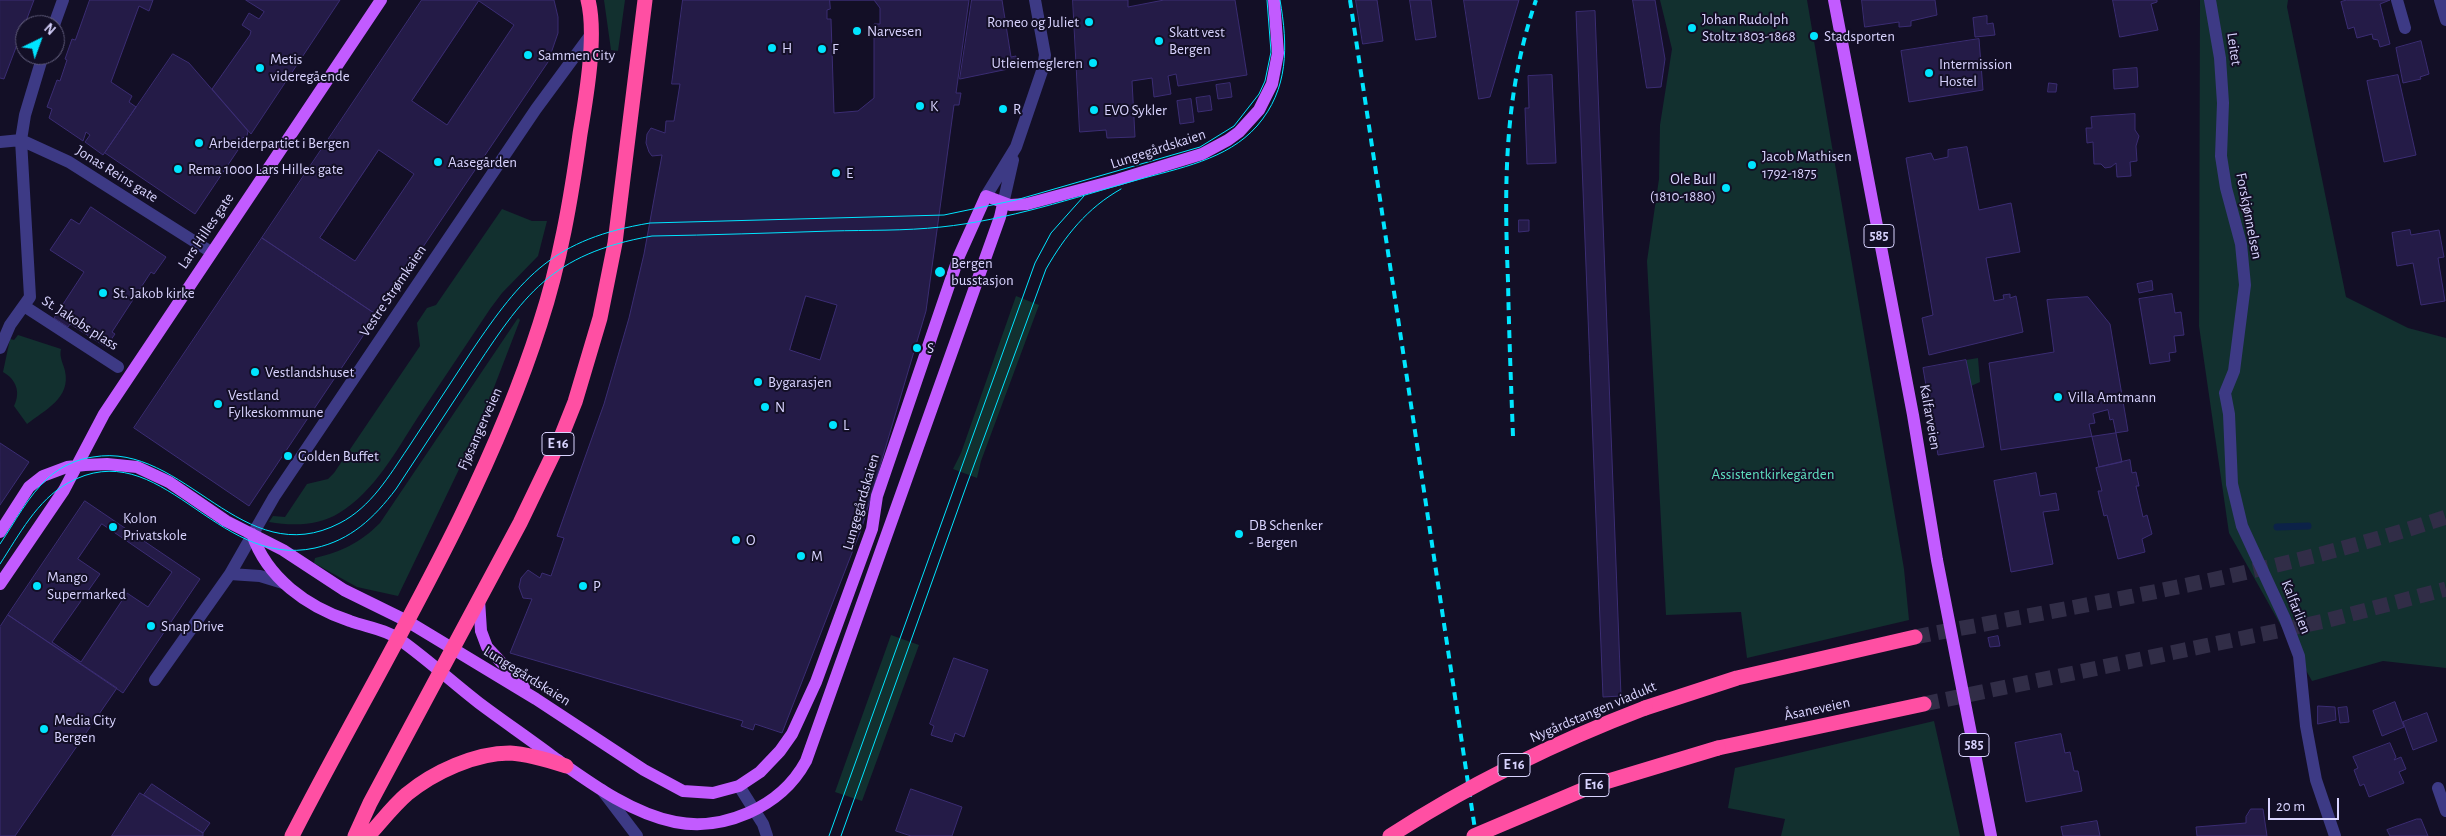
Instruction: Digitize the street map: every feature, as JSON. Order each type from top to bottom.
[{"type":"highway","name":"Fjøsangerveien","points":[[292,836],[407,621],[464,507],[497,435],[540,324],[555,272],[569,209],[586,98],[592,33],[588,0]]},
{"type":"highway","name":"E 16","points":[[355,836],[370,802],[453,650],[540,483],[559,442],[586,367],[600,318],[615,243],[645,0]]},
{"type":"highway","name":"Nygårdstangen viadukt","points":[[1390,836],[1492,776],[1574,737],[1664,701],[1737,678],[1916,637]]},
{"type":"highway","name":"Åsaneveien","points":[[1474,836],[1592,786],[1718,748],[1924,704]]},
{"type":"highway","points":[[368,836],[409,792],[447,770],[469,761],[509,753],[532,755],[566,766]]},
{"type":"main road","name":"Lars Hilles gate","points":[[0,584],[64,490],[104,414],[381,0]]},
{"type":"main road","name":"Lungegårdskaien","points":[[0,532],[29,487],[44,476],[59,470],[78,466],[107,464],[137,467],[169,482],[226,521],[283,550],[344,590],[407,621],[536,699],[644,770],[683,791],[713,793],[739,786],[760,772],[784,746],[797,725],[816,682],[872,529],[877,496],[956,264],[986,196],[1002,204],[1027,204],[1144,172],[1216,147],[1239,132],[1259,110],[1267,97],[1276,70],[1278,36],[1274,0]]},
{"type":"main road","name":"Kalfarveien","points":[[1835,1],[1911,406],[1937,560],[1957,653],[1991,836]]},
{"type":"main road","points":[[252,534],[268,567],[283,583],[304,598],[337,616],[398,638],[480,704],[602,790],[659,817],[689,824],[725,821],[754,810],[788,786],[806,761],[997,226],[1002,204]]},
{"type":"main road","points":[[479,600],[481,632],[487,646],[504,668],[536,699]]},
{"type":"street","points":[[58,15],[63,0]]},
{"type":"street","points":[[1002,204],[1016,148],[1043,68],[1045,55],[1035,0]]},
{"type":"street","name":"Leitet","points":[[2210,0],[2220,58],[2223,103]]},
{"type":"street","points":[[2397,0],[2405,28]]},
{"type":"street","points":[[2440,0],[2446,20]]},
{"type":"street","name":"Vestre Strømkaien","points":[[155,680],[230,574],[252,534],[409,295],[536,109],[592,33]]},
{"type":"street","name":"St. Jakobs plass","points":[[0,348],[10,325],[30,297],[30,267],[21,140],[25,115],[40,65]]},
{"type":"street","name":"Forskjønnelsen","points":[[2223,103],[2221,156],[2226,188],[2241,244],[2245,285],[2234,371],[2224,393]]},
{"type":"street","points":[[0,142],[21,140]]},
{"type":"street","name":"Jonas Reins gate","points":[[21,140],[69,162],[212,252]]},
{"type":"street","points":[[986,196],[1016,148]]},
{"type":"street","name":"St. Jakobs plass","points":[[24,306],[118,367]]},
{"type":"street","name":"Kalfarlien","points":[[2224,393],[2229,414],[2232,484],[2236,505],[2242,526],[2278,604],[2299,656],[2306,726],[2316,780],[2335,836]]},
{"type":"street","points":[[230,574],[260,576],[283,583]]},
{"type":"street","points":[[739,786],[767,836]]},
{"type":"street","points":[[2438,788],[2446,811]]},
{"type":"street","points":[[602,790],[636,836]]},
{"type":"green space","points":[[604,0],[625,0],[618,51],[611,50]]},
{"type":"green space","name":"Assistentkirkegården","points":[[1660,0],[1807,0],[1904,569],[1909,620],[1747,658],[1741,612],[1666,615],[1647,261],[1659,179],[1660,125],[1672,49]]},
{"type":"green space","points":[[2200,0],[2288,0],[2287,7],[2346,297],[2408,328],[2446,338],[2446,668],[2383,661],[2312,681],[2229,533],[2199,326]]},
{"type":"green space","points":[[502,209],[532,221],[547,221],[538,256],[502,293],[490,309],[384,470],[352,504],[331,517],[305,524],[269,522],[273,516],[285,517],[307,484],[328,479],[334,473],[420,346],[417,323],[427,308],[436,305]]},
{"type":"green space","points":[[1016,296],[1039,305],[981,461],[977,478],[953,469],[961,453]]},
{"type":"green space","points":[[518,318],[520,320],[476,434],[398,596],[357,587],[314,563],[315,558],[342,550],[358,541],[380,523]]},
{"type":"green space","points":[[18,335],[61,349],[66,380],[64,389],[55,402],[27,424],[14,406],[17,396],[16,386],[11,378],[3,372],[10,339],[14,340]]},
{"type":"green space","points":[[1978,358],[1980,382],[1971,386],[1966,360]]},
{"type":"green space","points":[[891,635],[919,645],[862,801],[835,792]]},
{"type":"green space","points":[[1934,721],[1960,836],[1781,836],[1785,819],[1728,808],[1735,768]]},
{"type":"building","points":[[0,0],[34,0],[28,15],[15,15],[15,50],[4,79],[0,78]]},
{"type":"building","points":[[90,0],[153,0],[149,11],[139,6],[111,82],[132,96],[129,102],[136,107],[103,155],[85,142],[90,135],[86,132],[83,141],[49,118],[52,109],[47,107],[57,80],[60,81],[72,39],[75,40]]},
{"type":"building","name":"Metis videregående","points":[[246,0],[340,0],[251,134],[212,89],[250,35],[251,31],[242,25],[249,13],[259,19],[264,12]]},
{"type":"building","name":"Aasegården","points":[[422,0],[554,0],[558,17],[558,33],[548,62],[377,315],[262,238]],"holes":[[[479,1],[514,25],[447,125],[412,101]],[[379,150],[414,174],[355,261],[320,238]]]},
{"type":"building","name":"Bygarasjen","points":[[683,0],[969,0],[956,93],[961,93],[959,105],[954,105],[926,311],[862,527],[782,733],[755,724],[753,730],[741,726],[743,721],[510,653],[532,599],[523,598],[519,587],[521,578],[528,570],[540,578],[542,573],[551,576],[564,538],[557,536],[604,404],[629,318],[644,254],[662,155],[652,156],[649,152],[646,143],[647,134],[651,128],[665,133],[666,121],[674,121],[680,84],[672,84]]},
{"type":"building","points":[[830,0],[874,0],[880,8],[880,24],[874,24],[874,98],[858,111],[834,113],[831,19],[827,19]]},
{"type":"building","points":[[972,0],[1002,0],[1011,57],[1016,56],[1018,63],[1012,64],[1013,68],[960,79]]},
{"type":"building","name":"Skatt vest Bergen","points":[[1073,0],[1128,0],[1128,7],[1164,0],[1235,0],[1247,75],[1178,86],[1176,74],[1168,76],[1171,94],[1154,97],[1152,78],[1132,81],[1135,137],[1107,138],[1106,130],[1080,132]]},
{"type":"building","points":[[1356,0],[1377,0],[1383,41],[1363,44]]},
{"type":"building","points":[[1410,0],[1431,0],[1436,37],[1416,40]]},
{"type":"building","points":[[1464,0],[1519,0],[1490,97],[1479,99]]},
{"type":"building","points":[[1633,0],[1655,0],[1665,59],[1661,87],[1647,88]]},
{"type":"building","points":[[1862,0],[1935,0],[1937,15],[1911,21],[1911,26],[1899,27],[1899,22],[1865,27]]},
{"type":"building","points":[[2113,0],[2157,0],[2157,2],[2151,4],[2158,30],[2120,37]]},
{"type":"building","points":[[2347,0],[2390,0],[2380,4],[2390,44],[2380,47],[2378,40],[2373,39],[2372,34],[2357,38],[2354,27],[2348,29],[2341,2]]},
{"type":"building","points":[[1595,11],[1621,696],[1603,697],[1576,12]]},
{"type":"building","points":[[1987,16],[1987,24],[1993,23],[1995,35],[1975,37],[1973,18]]},
{"type":"building","points":[[1979,39],[1983,90],[1909,102],[1901,51]]},
{"type":"building","points":[[2421,41],[2429,74],[2420,77],[2421,79],[2403,83],[2396,48]]},
{"type":"building","points":[[173,54],[189,63],[248,131],[247,136],[240,139],[244,141],[195,214],[105,153]]},
{"type":"building","points":[[2137,68],[2138,87],[2114,89],[2113,70]]},
{"type":"building","points":[[1552,75],[1556,163],[1527,164],[1525,108],[1529,108],[1528,76]]},
{"type":"building","points":[[2398,75],[2416,155],[2384,162],[2367,81]]},
{"type":"building","points":[[1230,83],[1232,97],[1218,99],[1216,85]]},
{"type":"building","points":[[2049,83],[2057,84],[2056,92],[2048,92]]},
{"type":"building","points":[[1210,96],[1212,110],[1198,112],[1196,98]]},
{"type":"building","points":[[1191,99],[1194,122],[1180,124],[1177,101]]},
{"type":"building","points":[[2135,114],[2135,130],[2139,136],[2136,146],[2137,161],[2130,162],[2131,176],[2117,177],[2116,163],[2111,167],[2105,168],[2101,164],[2094,164],[2093,142],[2087,143],[2086,128],[2092,128],[2091,117]]},
{"type":"building","points":[[1967,147],[1979,210],[2011,203],[2020,252],[1986,258],[1994,301],[2004,299],[2003,295],[2010,294],[2010,298],[2016,296],[2023,332],[1929,355],[1922,318],[1933,315],[1906,158],[1931,153],[1934,160],[1948,157],[1948,150]]},
{"type":"building","name":"St. Jakob kirke","points":[[91,207],[166,257],[154,274],[151,272],[112,332],[115,334],[106,347],[70,324],[68,327],[54,318],[84,272],[50,250],[71,219],[79,224]]},
{"type":"building","points":[[1519,220],[1529,220],[1529,231],[1519,232]]},
{"type":"building","points":[[2410,230],[2411,235],[2439,230],[2444,257],[2438,258],[2445,301],[2421,305],[2413,263],[2397,266],[2392,233]]},
{"type":"building","name":"Vestlandshuset","points":[[262,238],[377,315],[249,506],[134,428]]},
{"type":"building","points":[[2152,281],[2153,290],[2139,293],[2137,284]]},
{"type":"building","points":[[2172,294],[2175,313],[2181,312],[2184,335],[2174,336],[2176,352],[2169,353],[2170,361],[2150,364],[2139,299]]},
{"type":"building","points":[[806,296],[837,305],[820,360],[790,350]]},
{"type":"building","name":"Villa Amtmann","points":[[2088,297],[2110,324],[2128,431],[2001,450],[1989,363],[2054,352],[2047,300]]},
{"type":"building","points":[[1966,360],[1984,447],[1938,455],[1923,368]]},
{"type":"building","points":[[2108,410],[2110,420],[2113,419],[2122,462],[2099,467],[2089,424],[2095,423],[2093,414]]},
{"type":"building","points":[[0,443],[29,462],[0,505]]},
{"type":"building","points":[[2130,460],[2132,473],[2136,472],[2139,486],[2136,486],[2143,517],[2147,515],[2152,534],[2142,539],[2145,552],[2118,559],[2107,515],[2104,516],[2098,491],[2102,491],[2096,468]]},
{"type":"building","points":[[2036,473],[2040,496],[2056,493],[2059,510],[2043,512],[2053,564],[2011,572],[1994,481]]},
{"type":"building","points":[[85,501],[200,579],[123,693],[8,615]],"holes":[[[102,524],[172,572],[148,607],[127,593],[81,662],[52,642],[100,574],[78,559]]]},
{"type":"building","name":"Media City Bergen","points":[[8,615],[117,688],[15,836],[0,836],[0,627]]},
{"type":"building","points":[[1998,636],[2000,646],[1990,647],[1988,638]]},
{"type":"building","points":[[954,658],[988,670],[964,737],[955,733],[952,742],[931,735],[934,726],[930,724]]},
{"type":"building","points":[[2395,702],[2404,727],[2382,736],[2373,711]]},
{"type":"building","points":[[2318,706],[2335,707],[2336,720],[2318,724]]},
{"type":"building","points":[[2347,707],[2349,722],[2340,723],[2338,708]]},
{"type":"building","points":[[2427,713],[2437,741],[2413,750],[2403,722]]},
{"type":"building","points":[[2061,734],[2065,753],[2070,752],[2074,771],[2078,771],[2082,791],[2026,802],[2015,743]]},
{"type":"building","points":[[2390,743],[2396,757],[2394,760],[2401,757],[2406,769],[2399,772],[2404,783],[2369,797],[2364,784],[2360,786],[2354,770],[2358,768],[2353,757]]},
{"type":"building","points":[[152,784],[210,823],[203,833],[144,795]]},
{"type":"building","points":[[911,789],[962,807],[952,836],[911,836],[896,831]]},
{"type":"building","points":[[140,793],[203,833],[203,836],[112,836]]},
{"type":"building","points":[[2251,809],[2263,809],[2267,836],[2197,836],[2196,827],[2246,823],[2246,817]]},
{"type":"building","points":[[2421,819],[2428,836],[2390,836],[2387,830]]},
{"type":"building","points":[[2097,821],[2100,836],[2063,836],[2061,827]]},
{"type":"waterway","points":[[2277,527],[2308,526]]},
{"type":"tunnel","points":[[1915,637],[2183,586],[2316,555],[2446,517]]},
{"type":"tunnel","points":[[1924,704],[2325,621],[2446,589]]},
{"type":"tram line","points":[[0,544],[28,501],[48,478],[69,464],[93,457],[126,457],[157,468],[243,520],[273,532],[305,534],[340,523],[370,500],[386,480],[471,352],[507,302],[544,265],[565,251],[589,239],[617,230],[650,223],[944,215],[1016,200],[1200,147],[1234,126],[1259,94],[1265,81],[1271,52],[1267,0]]},
{"type":"tram line","points":[[0,564],[22,530],[47,499],[68,483],[101,472],[132,474],[161,487],[247,540],[279,549],[315,548],[340,539],[370,518],[396,489],[507,322],[525,301],[543,282],[564,267],[588,254],[617,244],[652,236],[900,230],[966,224],[1016,214],[1065,201],[1186,167],[1217,155],[1245,138],[1268,112],[1275,97],[1284,66],[1285,50],[1280,0]]},
{"type":"tram line","points":[[841,836],[1046,269],[1069,234],[1087,214],[1121,189]]},
{"type":"tram line","points":[[829,836],[1035,263],[1051,233],[1084,196]]},
{"type":"railway","points":[[1350,0],[1476,836]]},
{"type":"railway","points":[[1513,436],[1506,209],[1508,139],[1512,104],[1525,35],[1536,0]]},
{"type":"place","name":"Romeo og Juliet","points":[[1089,22]]},
{"type":"place","name":"Johan Rudolph Stoltz 1803-1868","points":[[1692,28]]},
{"type":"place","name":"Narvesen","points":[[857,31]]},
{"type":"place","name":"Stadsporten","points":[[1814,36]]},
{"type":"place","name":"Skatt vest Bergen","points":[[1159,41]]},
{"type":"place","name":"H","points":[[772,48]]},
{"type":"place","name":"F","points":[[822,49]]},
{"type":"place","name":"Sammen City","points":[[528,55]]},
{"type":"place","name":"Utleiemegleren","points":[[1093,63]]},
{"type":"place","name":"Metis videregående","points":[[260,68]]},
{"type":"place","name":"Intermission Hostel","points":[[1929,73]]},
{"type":"place","name":"K","points":[[920,106]]},
{"type":"place","name":"R","points":[[1003,109]]},
{"type":"place","name":"EVO Sykler","points":[[1094,110]]},
{"type":"place","name":"Arbeiderpartiet i Bergen","points":[[199,143]]},
{"type":"place","name":"Aasegården","points":[[438,162]]},
{"type":"place","name":"Jacob Mathisen 1792-1875","points":[[1752,165]]},
{"type":"place","name":"Rema 1000 Lars Hilles gate","points":[[178,169]]},
{"type":"place","name":"E","points":[[836,173]]},
{"type":"place","name":"Ole Bull (1810-1880)","points":[[1726,188]]},
{"type":"place","name":"Bergen busstasjon","points":[[940,272]]},
{"type":"place","name":"St. Jakob kirke","points":[[103,293]]},
{"type":"place","name":"S","points":[[917,348]]},
{"type":"place","name":"Vestlandshuset","points":[[255,372]]},
{"type":"place","name":"Bygarasjen","points":[[758,382]]},
{"type":"place","name":"Villa Amtmann","points":[[2058,397]]},
{"type":"place","name":"Vestland Fylkeskommune","points":[[218,404]]},
{"type":"place","name":"N","points":[[765,407]]},
{"type":"place","name":"L","points":[[833,425]]},
{"type":"place","name":"Golden Buffet","points":[[288,456]]},
{"type":"place","name":"Kolon Privatskole","points":[[113,527]]},
{"type":"place","name":"DB Schenker - Bergen","points":[[1239,534]]},
{"type":"place","name":"O","points":[[736,540]]},
{"type":"place","name":"M","points":[[801,556]]},
{"type":"place","name":"Mango Supermarked","points":[[37,586]]},
{"type":"place","name":"P","points":[[583,586]]},
{"type":"place","name":"Snap Drive","points":[[151,626]]},
{"type":"place","name":"Media City Bergen","points":[[44,729]]}]
